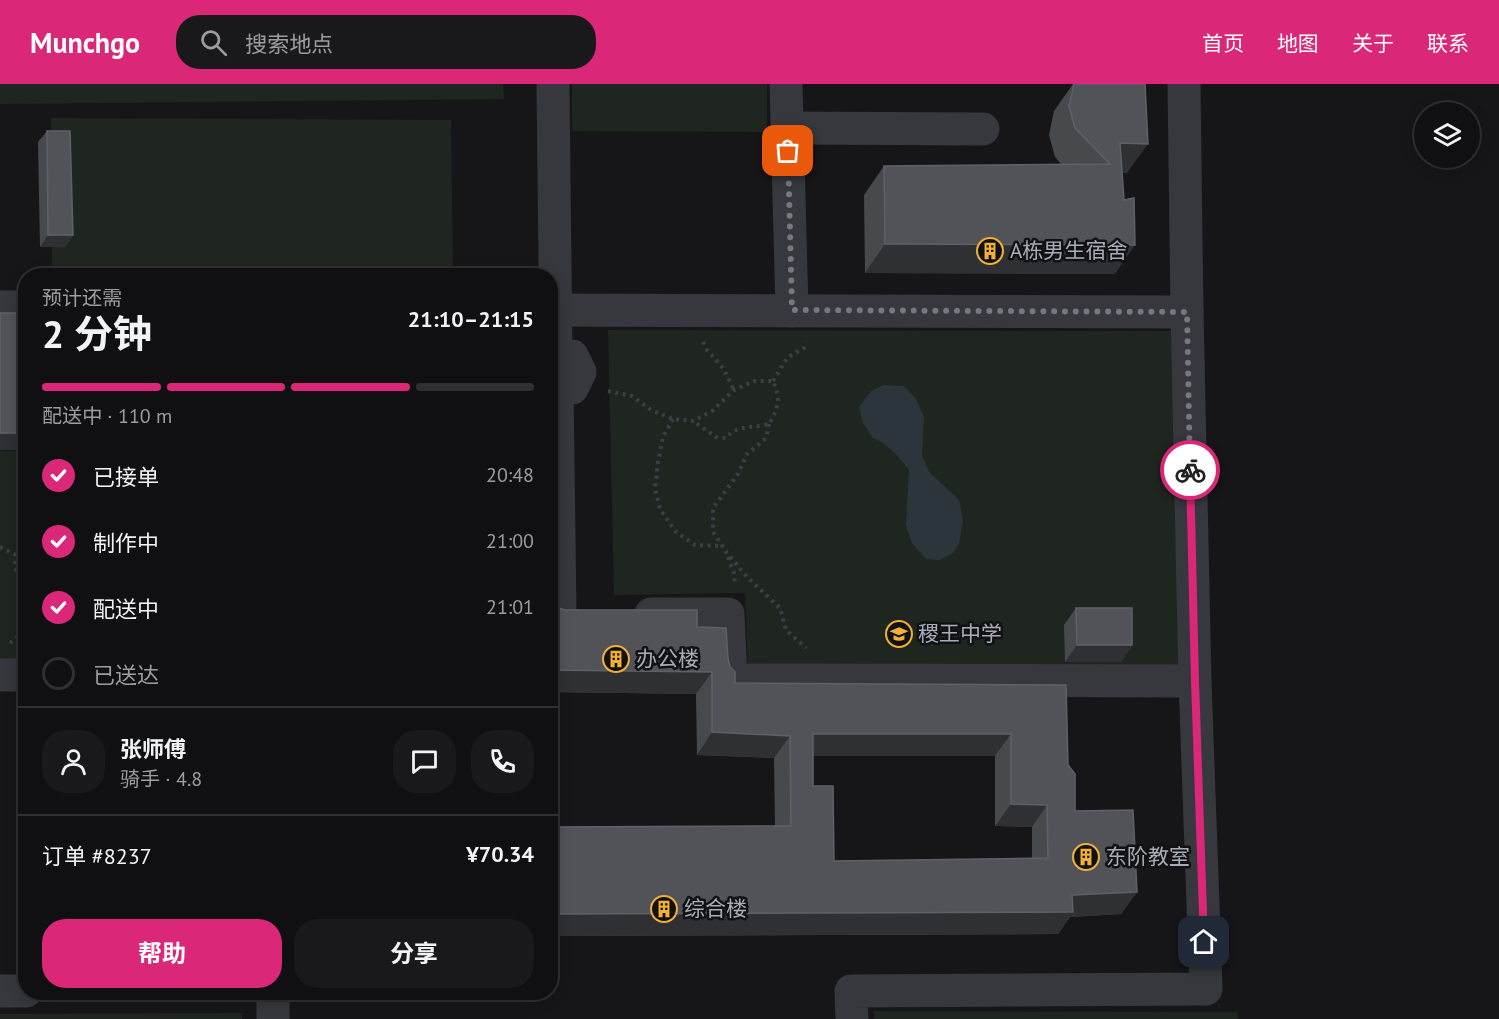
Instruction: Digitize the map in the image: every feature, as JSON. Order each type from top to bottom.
[{"type":"street","points":[[553,84],[553,268]]},
{"type":"street","points":[[786,84],[787,128],[801,310]]},
{"type":"street","points":[[852,1019],[851,991],[1206,989],[1195,681],[1184,84]]},
{"type":"street","points":[[787,128],[983,129]]},
{"type":"street","points":[[0,307],[18,307]]},
{"type":"street","points":[[558,310],[1187,312]]},
{"type":"street","points":[[558,356],[572,356],[580,372],[572,388],[558,388]]},
{"type":"street","points":[[558,470],[565,613]]},
{"type":"street","points":[[620,614],[728,614],[731,680],[1195,681]]},
{"type":"street","points":[[3,660],[18,670]]},
{"type":"street","points":[[0,991],[18,991]]},
{"type":"street","points":[[273,1000],[273,1019]]},
{"type":"path","points":[[693,310],[694,325],[707,350],[723,368],[734,390]]},
{"type":"path","points":[[773,381],[788,357],[804,348],[812,327],[801,310]]},
{"type":"path","points":[[693,421],[712,411],[734,390],[754,381],[773,381]]},
{"type":"path","points":[[773,381],[779,394],[776,412],[769,424],[766,438],[747,454],[738,474],[713,508],[713,532],[747,577],[780,608],[786,630],[808,651]]},
{"type":"path","points":[[608,391],[632,396],[651,410],[674,419],[693,421],[716,436],[726,438],[730,433],[741,428],[769,424]]},
{"type":"path","points":[[674,419],[663,437],[658,462],[655,489],[660,509],[675,531],[695,545],[722,546]]},
{"type":"path","points":[[0,547],[16,555]]},
{"type":"path","points":[[18,552],[16,555],[18,576]]},
{"type":"path","points":[[3,660],[18,640]]},
{"type":"shaded area","points":[[0,84],[503,84],[504,99],[0,104]]},
{"type":"shaded area","points":[[572,84],[767,84],[767,132],[572,131]]},
{"type":"shaded area","points":[[51,118],[451,120],[453,268],[52,268]]},
{"type":"shaded area","points":[[608,330],[1179,331],[1188,674],[748,670],[745,593],[614,595]]},
{"type":"shaded area","points":[[884,385],[904,386],[916,399],[924,417],[922,456],[930,473],[959,500],[963,520],[959,544],[953,553],[940,560],[926,559],[912,543],[906,525],[909,470],[896,454],[882,442],[873,438],[863,423],[859,407],[871,391]]},
{"type":"shaded area","points":[[0,451],[18,451],[18,666],[0,666]]},
{"type":"shaded area","points":[[874,1011],[1238,1012],[1238,1019],[874,1019]]},
{"type":"shaded area","points":[[242,1013],[242,1019],[0,1019],[0,1014]]},
{"type":"building","points":[[1074,84],[1145,84],[1148,144],[1120,143],[1124,200],[1134,198],[1135,245],[885,244],[884,166],[1110,164],[1075,128],[1069,106]]},
{"type":"building","points":[[47,131],[70,131],[73,235],[48,235]]},
{"type":"building","points":[[0,313],[18,313],[18,433],[0,433]]},
{"type":"building","points":[[558,608],[565,610],[697,610],[697,627],[726,628],[728,659],[730,667],[735,672],[735,683],[1066,685],[1068,765],[1075,774],[1075,811],[1133,810],[1137,892],[1072,895],[1073,912],[558,914],[558,827],[791,826],[790,736],[712,732],[712,672],[558,670]],"holes":[[[813,734],[1011,734],[1011,804],[1047,805],[1048,858],[834,861],[833,786],[813,786]]]},
{"type":"building","points":[[1076,608],[1132,608],[1132,645],[1077,645]]},
{"type":"way so far","points":[[788,151],[792,310],[1187,312],[1190,470]]},
{"type":"place","name":"A栋男生宿舍","points":[[990,251]]},
{"type":"place","name":"稷王中学","points":[[899,634]]},
{"type":"place","name":"办公楼","points":[[616,659]]},
{"type":"place","name":"东阶教室","points":[[1086,857]]},
{"type":"place","name":"综合楼","points":[[664,909]]},
{"type":"route","points":[[1190,470],[1204,942]]}]
